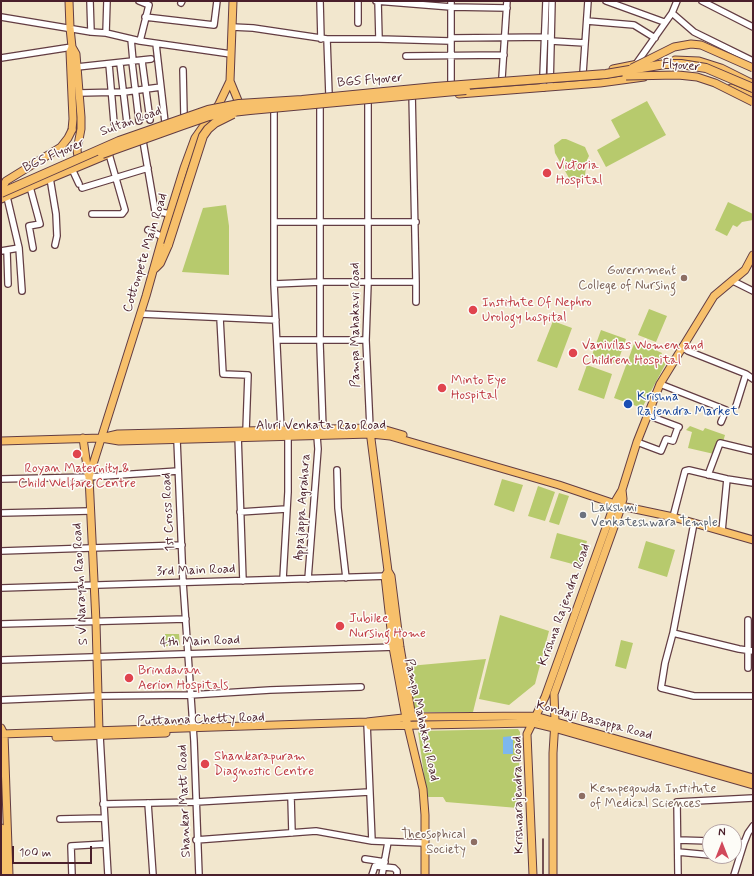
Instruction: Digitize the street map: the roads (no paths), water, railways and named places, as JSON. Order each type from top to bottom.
[{"type":"highway","name":"BGS Flyover","points":[[2,194],[119,141],[181,119],[221,107],[239,104],[302,100],[369,92],[626,74],[665,64],[681,64],[706,68],[753,88]]},
{"type":"highway","name":"BGS Flyover","points":[[2,194],[77,163],[208,116],[239,107],[303,106],[626,74],[664,68],[689,69],[717,76],[753,92]]},
{"type":"highway","points":[[155,268],[160,263],[168,245],[203,136],[215,123],[239,107]]},
{"type":"main road","points":[[69,1],[70,28],[72,46],[76,53],[79,93],[81,125],[77,157],[80,166]]},
{"type":"main road","name":"Cottonpete Main Road","points":[[233,1],[230,81],[239,107]]},
{"type":"main road","points":[[626,74],[674,47],[691,44],[701,45],[753,68]]},
{"type":"main road","name":"BGS Flyover","points":[[2,194],[6,181],[61,147],[72,130],[73,120],[70,52],[72,46]]},
{"type":"main road","name":"Sultan Road","points":[[2,194],[10,185],[143,128],[219,104],[239,107],[411,85],[605,71],[636,64],[670,60],[699,61],[721,68],[753,84]]},
{"type":"main road","points":[[2,194],[30,187],[109,154],[192,124],[210,118],[243,112],[636,79],[667,73],[685,72],[696,73],[716,80],[753,97]]},
{"type":"main road","name":"Flyover","points":[[626,74],[697,77],[715,83],[753,102]]},
{"type":"main road","name":"Cottonpete Main Road","points":[[100,438],[195,138],[219,104],[230,81]]},
{"type":"main road","points":[[186,115],[194,129],[195,138]]},
{"type":"main road","points":[[620,504],[622,490],[637,442],[660,384],[714,296],[745,270],[753,255]]},
{"type":"main road","name":"Aluri Venkata Rao Road","points":[[1,441],[83,438],[100,438],[119,441],[238,439],[317,436],[370,431],[379,428],[577,485],[620,504]]},
{"type":"main road","name":"Aluri Venkata Rao Road","points":[[100,438],[118,434],[322,429],[370,431],[564,486],[620,504],[673,517],[753,540]]},
{"type":"main road","name":"Pampa Mahakavi Road","points":[[370,431],[405,721],[423,789],[425,815],[425,875]]},
{"type":"main road","points":[[83,438],[89,477]]},
{"type":"main road","name":"S V Narayan Rao Road","points":[[100,438],[89,477],[100,733]]},
{"type":"main road","name":"Krishna Rajendra Road","points":[[534,719],[545,697],[620,504]]},
{"type":"main road","name":"Krishna Rajendra Road","points":[[553,875],[554,694],[620,504]]},
{"type":"main road","name":"Kondaji Basappa Road","points":[[405,721],[534,719],[753,778]]},
{"type":"main road","name":"Krishnarajendra Road","points":[[533,875],[527,734],[534,719]]},
{"type":"main road","name":"Puttanna Chetty Road","points":[[2,735],[367,724],[405,721]]},
{"type":"main road","name":"Kondaji Basappa Road","points":[[554,724],[753,785]]},
{"type":"main road","points":[[2,735],[9,875]]},
{"type":"main road","points":[[1,828],[2,875]]},
{"type":"street","points":[[90,1],[91,32]]},
{"type":"street","points":[[106,33],[107,1]]},
{"type":"street","points":[[138,1],[149,5],[140,41]]},
{"type":"street","points":[[145,17],[214,25],[217,1]]},
{"type":"street","points":[[320,1],[329,95]]},
{"type":"street","points":[[358,1],[358,23]]},
{"type":"street","points":[[379,39],[378,1],[451,4],[471,8],[507,8]]},
{"type":"street","points":[[471,1],[471,8]]},
{"type":"street","points":[[502,78],[506,37],[507,1]]},
{"type":"street","points":[[546,1],[549,38]]},
{"type":"street","points":[[547,87],[546,76],[552,1]]},
{"type":"street","points":[[582,73],[588,1]]},
{"type":"street","points":[[606,1],[664,22]]},
{"type":"street","points":[[636,64],[655,38],[664,22],[672,13],[677,1]]},
{"type":"street","points":[[702,1],[753,27]]},
{"type":"street","points":[[451,4],[451,82]]},
{"type":"street","points":[[672,13],[694,32],[753,61]]},
{"type":"street","points":[[1,17],[91,32],[106,33],[156,44],[231,54]]},
{"type":"street","points":[[587,22],[634,25],[655,38]]},
{"type":"street","points":[[232,27],[253,28],[324,39],[450,39],[506,37],[549,38],[585,43]]},
{"type":"street","points":[[131,39],[132,62],[139,121]]},
{"type":"street","points":[[156,44],[165,122]]},
{"type":"street","points":[[1,58],[72,46]]},
{"type":"street","points":[[406,56],[504,56]]},
{"type":"street","points":[[77,67],[151,59]]},
{"type":"street","points":[[142,61],[150,120]]},
{"type":"street","points":[[109,64],[114,123]]},
{"type":"street","points":[[120,64],[127,122]]},
{"type":"street","points":[[183,70],[186,115]]},
{"type":"street","points":[[411,85],[416,222],[416,302]]},
{"type":"street","points":[[79,93],[124,92],[161,87]]},
{"type":"street","name":"Pampa Mahakavi Road","points":[[368,102],[368,283],[366,340],[370,431]]},
{"type":"street","points":[[320,106],[320,340],[322,429]]},
{"type":"street","points":[[274,110],[274,284],[281,430]]},
{"type":"street","points":[[143,141],[154,211],[170,214]]},
{"type":"street","points":[[92,214],[122,214],[125,210],[109,154]]},
{"type":"street","points":[[72,169],[80,186],[116,178],[148,168]]},
{"type":"street","points":[[50,178],[56,214],[56,245]]},
{"type":"street","points":[[30,187],[40,224],[29,226],[33,248]]},
{"type":"street","points":[[2,194],[19,248],[22,292]]},
{"type":"street","points":[[274,222],[416,222]]},
{"type":"street","points":[[148,230],[163,237]]},
{"type":"street","points":[[8,284],[4,251],[19,248]]},
{"type":"street","points":[[733,281],[753,291]]},
{"type":"street","points":[[274,284],[320,282],[416,282]]},
{"type":"street","points":[[140,314],[276,320]]},
{"type":"street","points":[[220,318],[223,374],[248,375],[246,431]]},
{"type":"street","points":[[277,340],[366,340]]},
{"type":"street","points":[[682,347],[688,351],[746,374],[753,379]]},
{"type":"street","points":[[736,406],[746,374]]},
{"type":"street","points":[[660,384],[726,410],[721,422]]},
{"type":"street","points":[[637,442],[661,451],[666,439],[673,441],[679,427],[647,415]]},
{"type":"street","points":[[238,431],[243,581]]},
{"type":"street","name":"Appajappa Agrahara","points":[[308,579],[318,449],[317,436]]},
{"type":"street","points":[[283,579],[288,437]]},
{"type":"street","name":"1st Cross Road","points":[[177,440],[183,582]]},
{"type":"street","points":[[708,474],[720,443],[753,451]]},
{"type":"street","points":[[337,470],[338,508],[346,578]]},
{"type":"street","points":[[673,517],[685,471],[689,470],[753,483]]},
{"type":"street","points":[[1,479],[89,477],[178,471]]},
{"type":"street","points":[[722,531],[728,479]]},
{"type":"street","points":[[240,512],[286,509]]},
{"type":"street","points":[[1,513],[90,511]]},
{"type":"street","points":[[694,523],[661,688],[694,696],[753,696]]},
{"type":"street","points":[[1,551],[182,545]]},
{"type":"street","name":"3rd Main Road","points":[[1,588],[346,578],[388,574]]},
{"type":"street","name":"Shankar Matt Road","points":[[183,582],[193,730],[198,875]]},
{"type":"street","points":[[1,624],[186,618]]},
{"type":"street","points":[[748,620],[751,650],[748,668]]},
{"type":"street","points":[[673,633],[738,649],[751,650]]},
{"type":"street","name":"4th Main Road","points":[[1,660],[397,647]]},
{"type":"street","points":[[1,700],[98,696],[190,695],[270,690],[361,687]]},
{"type":"street","points":[[367,724],[372,841]]},
{"type":"street","points":[[100,733],[108,875]]},
{"type":"street","points":[[103,804],[196,802],[369,792]]},
{"type":"street","points":[[291,797],[292,833]]},
{"type":"street","points":[[678,875],[677,802],[753,798]]},
{"type":"street","points":[[148,803],[153,875]]},
{"type":"street","points":[[60,818],[104,818]]},
{"type":"street","points":[[742,845],[753,826]]},
{"type":"street","points":[[196,840],[316,831],[372,841],[425,843]]},
{"type":"street","points":[[742,841],[753,838]]},
{"type":"street","points":[[678,840],[702,841]]},
{"type":"street","points":[[382,875],[388,842]]},
{"type":"street","points":[[72,875],[71,846],[106,844]]},
{"type":"street","points":[[678,852],[702,854]]},
{"type":"street","points":[[365,859],[394,868],[397,870],[397,875]]},
{"type":"street","points":[[372,875],[375,866],[384,864]]},
{"type":"street","points":[[734,875],[735,864]]},
{"type":"water","points":[[513,736],[513,754],[503,754],[503,737]]},
{"type":"railway","points":[[543,839],[543,875]]},
{"type":"place","name":"Victoria Hospital","points":[[547,173]]},
{"type":"place","name":"Government College of Nursing","points":[[684,278]]},
{"type":"place","name":"Institute Of Nephro Urology hospital","points":[[473,310]]},
{"type":"place","name":"Vanivilas Women and Children Hospital","points":[[573,353]]},
{"type":"place","name":"Minto Eye Hospital","points":[[442,388]]},
{"type":"place","name":"Krishna Rajendra Market","points":[[628,404]]},
{"type":"place","name":"Royan Maternity & Child Welfare Centre","points":[[77,454]]},
{"type":"place","name":"Lakshmi Venkateshwara Temple","points":[[583,515]]},
{"type":"place","name":"Jubilee Nursing Home","points":[[340,626]]},
{"type":"place","name":"Brindavan Aerion Hospitals","points":[[129,678]]},
{"type":"place","name":"Shankarapuram Diagnostic Centre","points":[[205,764]]},
{"type":"place","name":"Kempegowda Institute of Medical Sciences","points":[[582,796]]},
{"type":"place","name":"Theosophical Society","points":[[474,842]]}]
